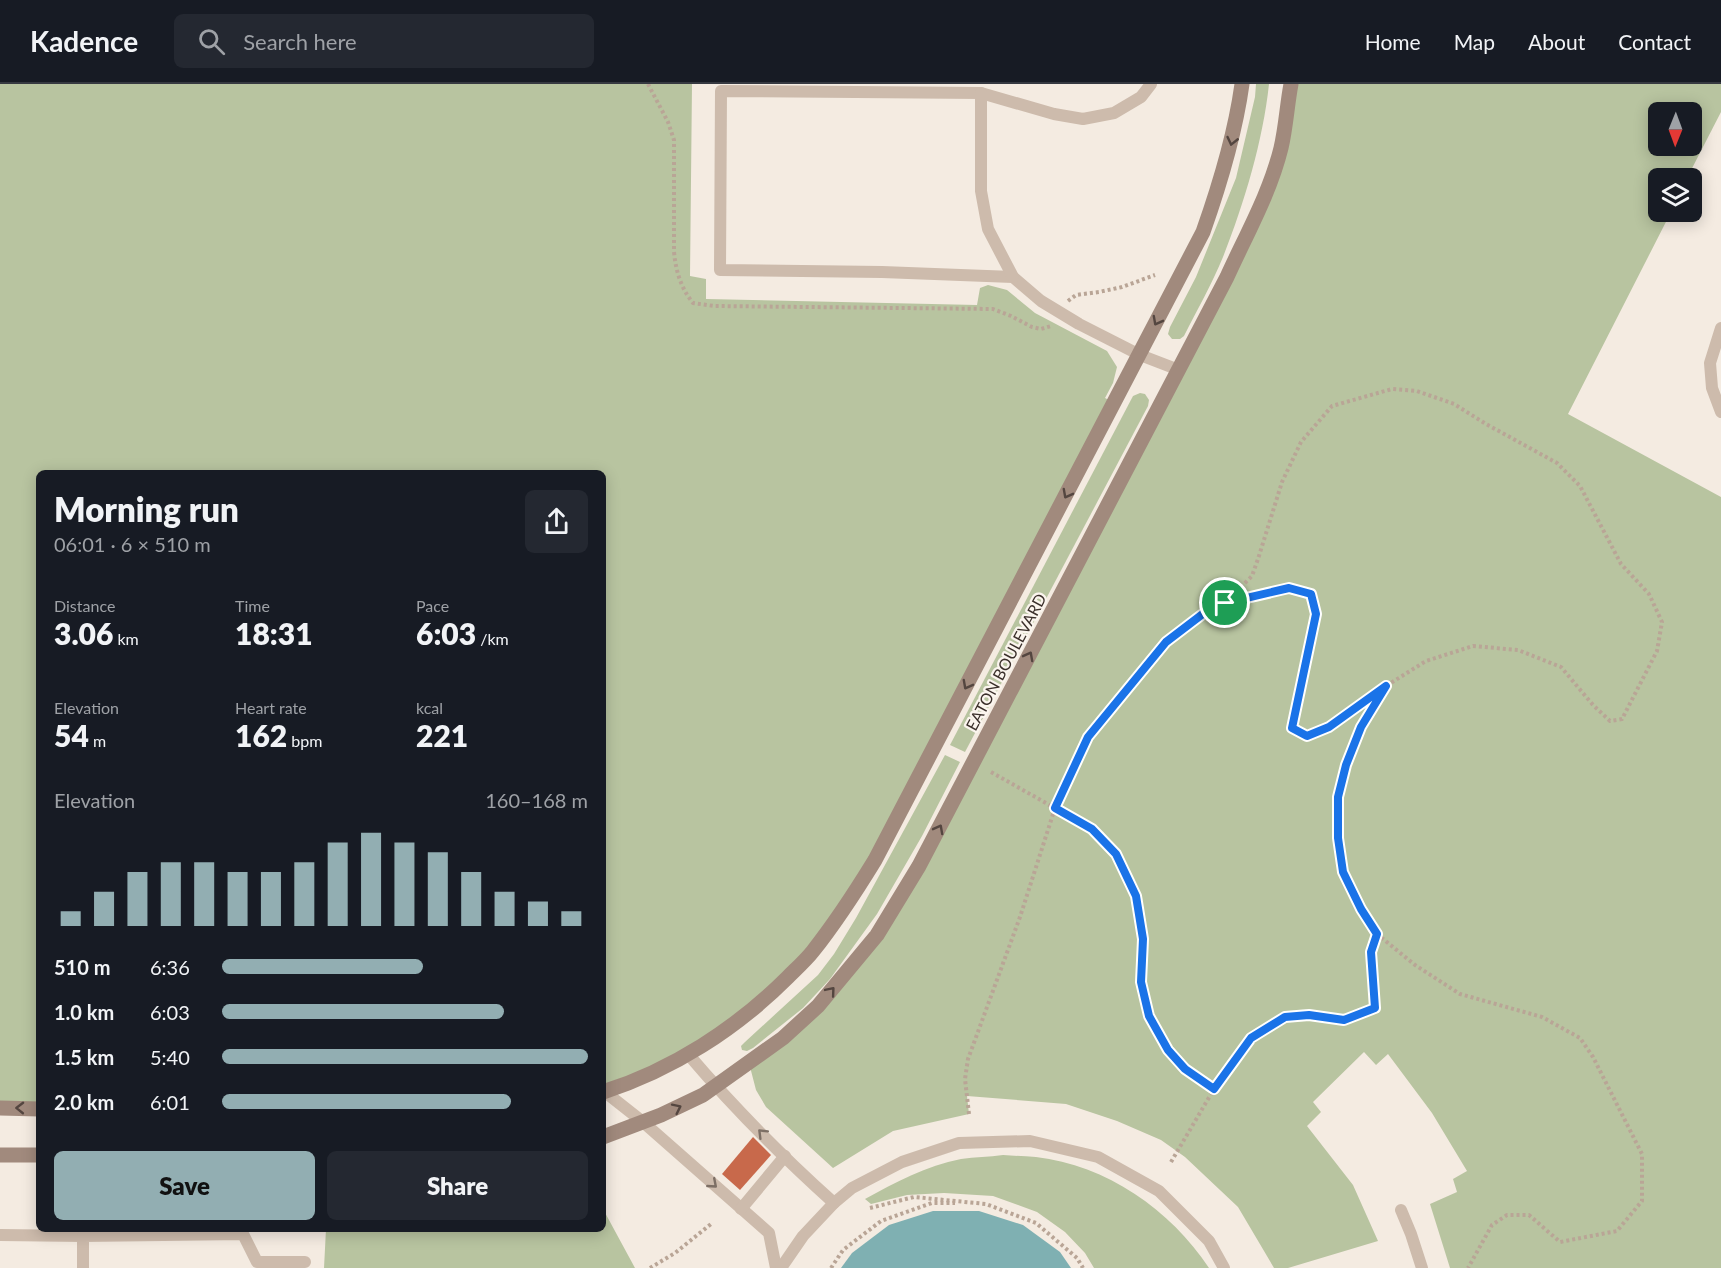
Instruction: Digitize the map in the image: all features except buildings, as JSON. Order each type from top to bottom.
[{"type":"street","name":"EATON BOULEVARD","points":[[606,1091],[642,1078],[688,1054],[731,1026],[772,993],[812,952],[848,905],[875,860],[1203,232],[1229,152],[1242,84]]},
{"type":"street","name":"EATON BOULEVARD","points":[[606,1136],[661,1115],[703,1095],[783,1038],[818,1006],[883,926],[919,866],[1227,277],[1263,200],[1281,148],[1291,84]]},
{"type":"street","points":[[0,1108],[36,1109]]},
{"type":"street","points":[[0,1155],[36,1155]]},
{"type":"lane","points":[[1013,277],[882,272],[720,270],[721,91],[981,93],[1054,114],[1083,119],[1114,114],[1141,97],[1151,84]]},
{"type":"lane","points":[[981,93],[981,191],[988,229],[1013,277],[1041,301],[1079,324],[1140,355],[1179,370]]},
{"type":"lane","points":[[1721,328],[1710,363],[1712,388],[1721,412]]},
{"type":"lane","points":[[688,1054],[715,1086],[834,1203]]},
{"type":"lane","points":[[606,1094],[643,1122],[769,1233],[776,1268]]},
{"type":"lane","points":[[782,1268],[803,1236],[834,1203],[852,1188],[902,1162],[959,1143],[1030,1141],[1098,1157],[1159,1191],[1209,1241],[1224,1268]]},
{"type":"lane","points":[[741,1209],[785,1156]]},
{"type":"lane","points":[[1401,1210],[1422,1268]]},
{"type":"lane","points":[[82,1232],[83,1268]]},
{"type":"lane","points":[[0,1235],[82,1232],[243,1234],[255,1265],[305,1262]]},
{"type":"path","points":[[1067,301],[1076,295],[1122,287],[1155,275]]},
{"type":"path","points":[[969,1113],[965,1079],[968,1059],[1020,917],[1055,808],[1088,737],[1166,642],[1204,613],[1225,603],[1289,588],[1311,594],[1316,614],[1292,728],[1307,736],[1329,727],[1386,686],[1426,661],[1473,646],[1518,650],[1561,667],[1593,705],[1610,721],[1622,719],[1657,651],[1662,622],[1649,594],[1621,564],[1580,486],[1557,463],[1454,404],[1417,391],[1392,389],[1332,406],[1301,442],[1282,482],[1252,576],[1225,603]]},
{"type":"path","points":[[1386,686],[1361,727],[1346,765],[1338,797],[1338,838],[1343,872],[1361,909],[1377,934],[1415,965],[1460,994],[1542,1017],[1580,1038],[1593,1057],[1642,1154],[1642,1201],[1617,1231],[1560,1242],[1529,1215],[1507,1215],[1492,1225],[1468,1268]]},
{"type":"path","points":[[991,772],[1092,829],[1116,854],[1136,896],[1143,939],[1141,982],[1149,1016],[1168,1050],[1179,1063],[1214,1089]]},
{"type":"path","points":[[1171,1162],[1214,1089],[1251,1038],[1285,1017],[1309,1015],[1344,1020],[1375,1008],[1371,952],[1377,934]]},
{"type":"path","points":[[870,1208],[914,1197],[986,1204],[1036,1223],[1077,1258],[1083,1268]]},
{"type":"path","points":[[831,1268],[843,1250],[881,1221],[932,1203],[986,1204]]},
{"type":"path","points":[[650,1268],[675,1253],[711,1224]]},
{"type":"green space","points":[[0,84],[692,84],[690,276],[706,279],[706,299],[977,305],[980,288],[988,285],[1007,290],[1035,313],[1107,351],[1117,367],[1113,383],[1105,398],[1115,403],[936,744],[812,953],[731,1026],[606,1090],[606,470],[36,470],[36,1109],[0,1108]]},
{"type":"green space","points":[[1256,84],[1269,84],[1252,172],[1238,216],[1219,267],[1184,336],[1180,339],[1172,339],[1168,334],[1170,327],[1196,277],[1236,178]]},
{"type":"green space","points":[[1291,84],[1721,84],[1721,112],[1702,149],[1702,102],[1648,102],[1648,156],[1698,156],[1692,168],[1648,168],[1648,222],[1666,222],[1568,414],[1721,497],[1721,1268],[1450,1268],[1430,1204],[1457,1192],[1453,1179],[1467,1171],[1432,1113],[1388,1054],[1376,1065],[1364,1052],[1313,1102],[1321,1112],[1307,1126],[1353,1185],[1378,1241],[1288,1268],[1274,1268],[1238,1207],[1185,1157],[1161,1140],[1117,1121],[1066,1104],[967,1096],[969,1114],[893,1131],[833,1168],[766,1107],[756,1090],[749,1063],[783,1038],[877,935],[1263,200]]},
{"type":"green space","points":[[1140,393],[1145,394],[1149,400],[1148,406],[965,752],[950,745],[1133,396]]},
{"type":"green space","points":[[945,755],[960,762],[922,836],[877,914],[830,979],[803,1008],[753,1048],[747,1051],[742,1050],[741,1046],[818,975],[834,954]]},
{"type":"green space","points":[[1003,1155],[1036,1157],[1062,1162],[1111,1180],[1134,1194],[1176,1227],[1209,1268],[1094,1268],[1085,1253],[1065,1232],[1037,1212],[993,1196],[944,1193],[907,1195],[871,1204],[865,1199],[923,1170],[961,1159]]},
{"type":"green space","points":[[606,1215],[635,1268],[324,1268],[326,1232],[606,1232]]},
{"type":"water","points":[[933,1211],[979,1211],[1023,1225],[1060,1252],[1071,1268],[841,1268],[852,1253],[889,1225]]},
{"type":"route","points":[[1289,588],[1311,594],[1316,614],[1292,728],[1307,736],[1329,727],[1386,686],[1361,727],[1346,765],[1338,797],[1338,838],[1343,872],[1361,909],[1377,934],[1371,952],[1375,1008],[1344,1020],[1309,1015],[1285,1017],[1251,1038],[1214,1089],[1185,1069],[1168,1050],[1149,1016],[1141,982],[1143,939],[1136,896],[1116,854],[1092,829],[1055,808],[1088,737],[1166,642],[1204,613],[1225,603],[1289,588]]}]
